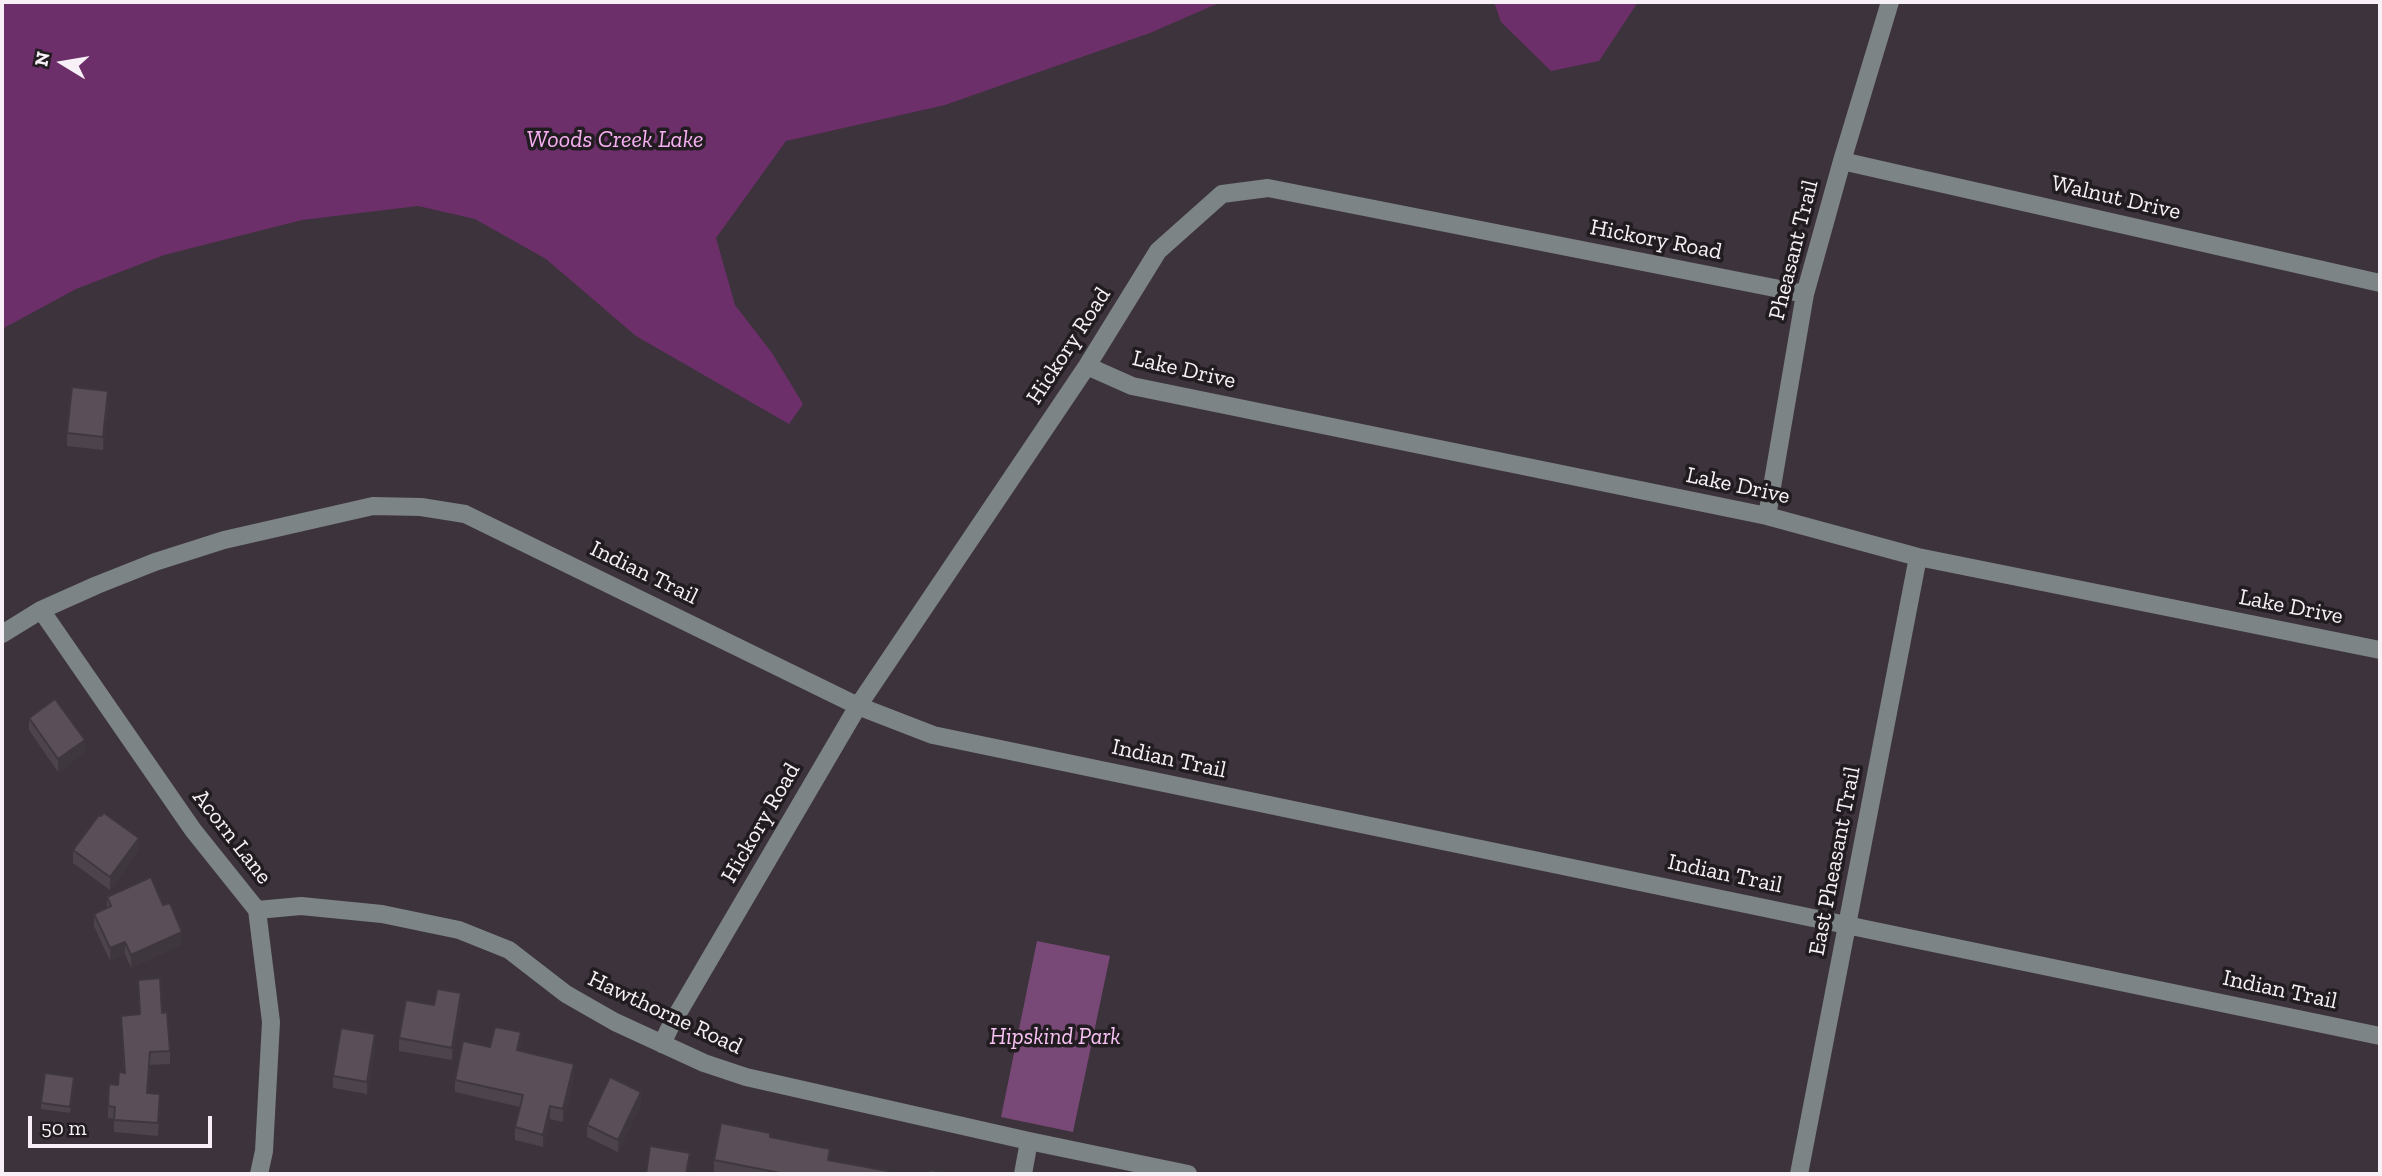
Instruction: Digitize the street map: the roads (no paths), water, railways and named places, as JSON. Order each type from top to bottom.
[{"type":"street","name":"Pheasant Trail","points":[[1767,516],[1805,294],[1890,2]]},
{"type":"street","name":"Walnut Drive","points":[[1842,161],[2380,283]]},
{"type":"street","name":"Hickory Road","points":[[662,1044],[858,706],[1087,366],[1158,251],[1222,194],[1268,188],[1805,294]]},
{"type":"street","name":"Lake Drive","points":[[1087,366],[1132,386],[1767,516],[1918,557],[2380,650]]},
{"type":"street","name":"Indian Trail","points":[[2,634],[41,610],[155,562],[224,540],[373,506],[421,507],[465,513],[858,706],[933,735],[2380,1036]]},
{"type":"street","name":"East Pheasant Trail","points":[[1799,1174],[1918,557]]},
{"type":"street","name":"Acorn Lane","points":[[41,610],[193,830],[257,910],[271,1022],[264,1151],[259,1174]]},
{"type":"street","name":"Hawthorne Road","points":[[257,910],[301,906],[382,914],[460,930],[509,950],[566,994],[615,1022],[704,1063],[746,1077],[1188,1174]]},
{"type":"street","points":[[1023,1174],[1029,1141]]},
{"type":"water","name":"Woods Creek Lake","points":[[2,2],[1221,2],[1150,33],[945,105],[786,141],[716,238],[735,305],[772,353],[803,404],[789,424],[636,336],[546,259],[475,219],[418,206],[302,220],[164,255],[76,289],[2,329]]},
{"type":"water","points":[[1494,2],[1638,2],[1599,61],[1551,71],[1501,22]]},
{"type":"park label","name":"Hipskind Park","points":[[1055,1037]]}]
